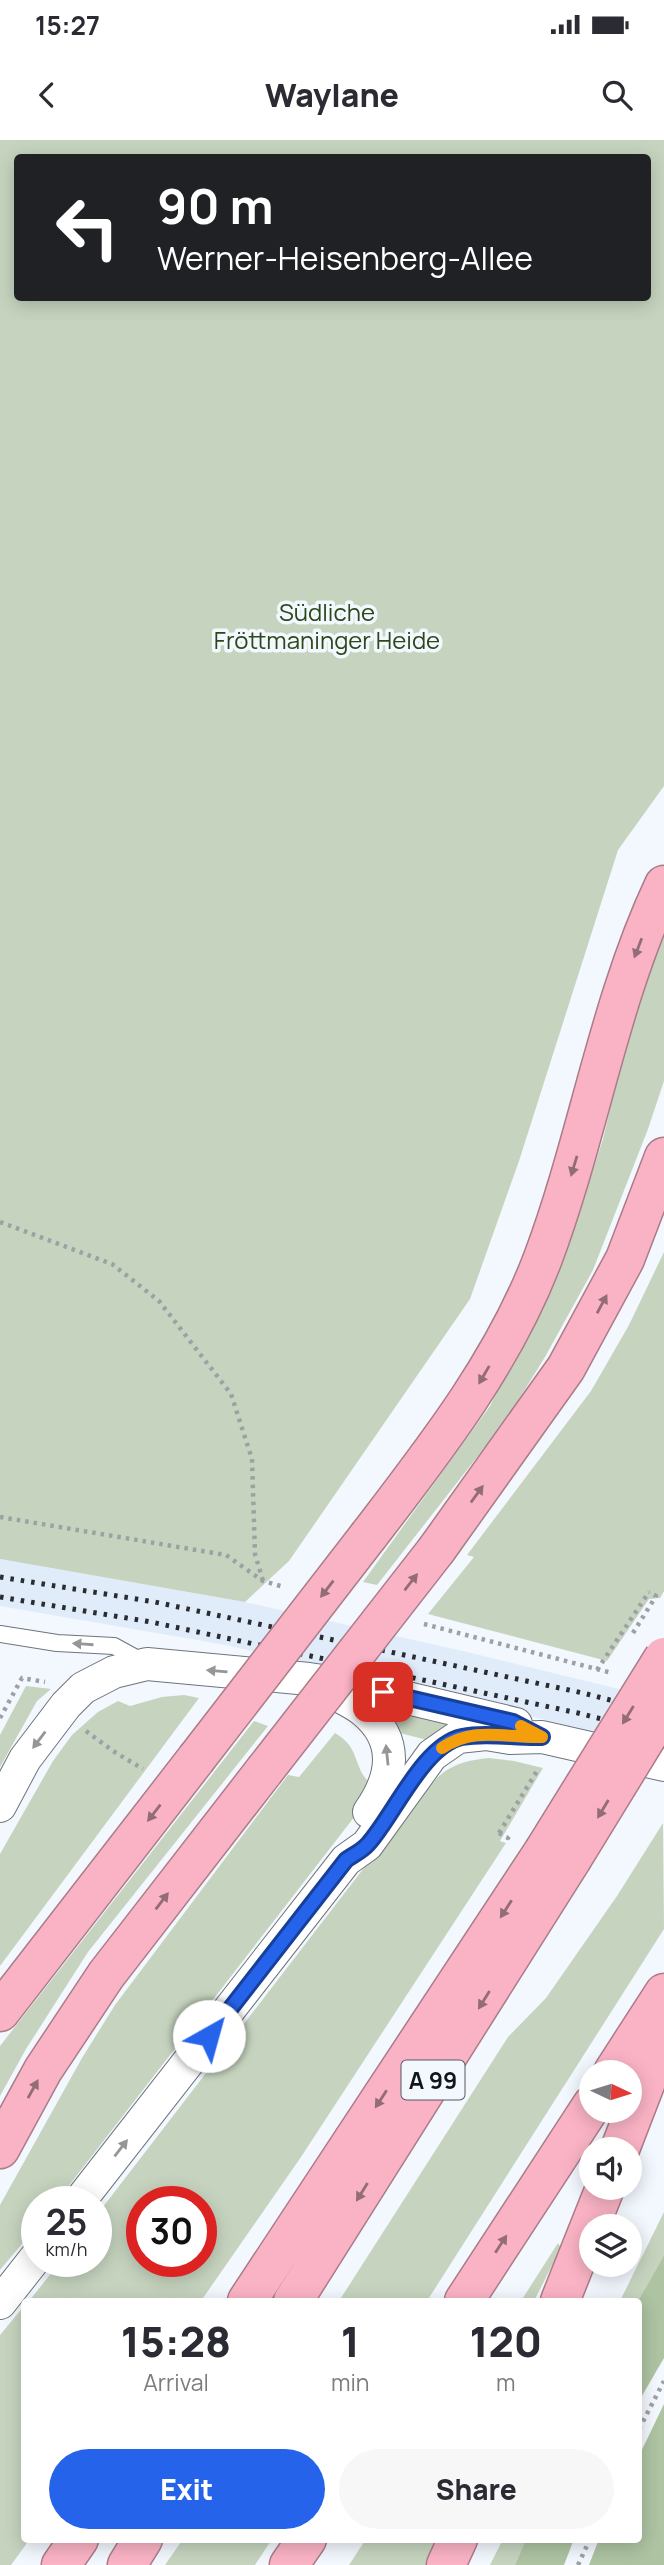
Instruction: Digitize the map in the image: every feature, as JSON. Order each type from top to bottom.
[{"type":"highway","points":[[0,2012],[369,1535],[470,1400],[508,1334],[542,1260],[574,1169],[622,990],[664,885]]},
{"type":"highway","points":[[0,2149],[43,2070],[106,1975],[437,1549],[516,1441],[572,1357],[625,1259],[664,1157]]},
{"type":"highway","points":[[249,2298],[558,1856],[664,1657]]},
{"type":"highway","name":"A 99","points":[[295,2298],[558,1856],[664,1709]]},
{"type":"highway","points":[[621,2060],[664,1993]]},
{"type":"highway","points":[[625,2137],[664,2035]]},
{"type":"highway","points":[[466,2298],[580,2123]]},
{"type":"highway","points":[[561,2298],[600,2200]]},
{"type":"highway","points":[[61,2565],[76,2543]]},
{"type":"highway","points":[[127,2565],[141,2543]]},
{"type":"highway","points":[[289,2565],[304,2543]]},
{"type":"highway","points":[[446,2565],[455,2543]]},
{"type":"street","points":[[0,1807],[25,1759],[61,1710],[83,1688],[114,1672],[147,1664],[357,1686],[513,1722],[542,1737],[664,1765]]},
{"type":"street","points":[[309,1679],[363,1711],[379,1728],[389,1751],[387,1780],[379,1797],[353,1835],[346,1860]]},
{"type":"street","points":[[91,2186],[346,1860],[367,1845],[432,1755],[458,1737],[486,1734],[510,1738],[542,1737]]},
{"type":"street","points":[[0,2303],[21,2276]]},
{"type":"lane","points":[[0,1634],[57,1643],[114,1646],[147,1664]]},
{"type":"path","points":[[0,1222],[113,1264],[159,1301],[231,1394],[251,1459],[255,1554],[263,1581]]},
{"type":"path","points":[[597,1670],[649,1592]]},
{"type":"path","points":[[61,1710],[113,1751],[135,1766],[149,1771]]},
{"type":"path","points":[[499,1833],[538,1770]]},
{"type":"path","points":[[642,2424],[664,2381]]},
{"type":"path","points":[[578,2565],[588,2543]]},
{"type":"shaded area","points":[[0,1559],[245,1602],[664,1700],[664,1750],[384,1679],[220,1644],[0,1606]]},
{"type":"green space","name":"Südliche Fröttmaninger Heide","points":[[0,140],[664,140],[664,786],[618,850],[519,1161],[470,1299],[289,1561],[245,1602],[0,1559]]},
{"type":"green space","points":[[664,934],[664,1081],[593,1270],[545,1357],[506,1420],[377,1585],[363,1582],[490,1406],[562,1264],[603,1139],[642,991]]},
{"type":"green space","points":[[664,1252],[664,1591],[660,1598],[649,1599],[607,1661],[428,1614],[474,1557],[467,1555],[591,1391],[629,1325]]},
{"type":"green space","points":[[26,1686],[51,1689],[37,1701],[0,1767],[0,1735]]},
{"type":"green space","points":[[184,1695],[199,1698],[0,1966],[0,1854],[53,1761],[72,1735],[98,1712],[118,1701],[130,1706],[162,1697]]},
{"type":"green space","points":[[387,1707],[454,1719],[451,1727],[427,1740],[400,1733],[387,1712]]},
{"type":"green space","points":[[254,1721],[268,1726],[88,1952],[26,2049],[0,2096],[0,2046]]},
{"type":"green space","points":[[335,1733],[349,1745],[364,1777],[370,1783],[362,1807],[69,2186],[21,2186],[21,2245],[0,2270],[0,2205],[82,2058],[115,2005],[288,1775],[299,1777]]},
{"type":"green space","points":[[489,1758],[543,1768],[500,1841],[506,1843],[301,2157],[203,2298],[31,2298],[48,2277],[112,2277],[112,2195],[410,1808],[452,1767]]},
{"type":"green space","points":[[663,1823],[664,1929],[429,2298],[341,2298],[508,2037],[546,1998],[617,1896]]},
{"type":"green space","points":[[664,2212],[664,2255],[640,2298],[621,2298],[632,2277],[642,2277],[642,2256]]},
{"type":"green space","points":[[558,2243],[561,2248],[536,2298],[523,2298]]},
{"type":"green space","points":[[664,2255],[664,2358],[642,2396],[642,2298],[640,2298]]},
{"type":"green space","points":[[21,2310],[21,2543],[27,2543],[11,2565],[0,2565],[0,2335]]},
{"type":"green space","points":[[664,2404],[664,2565],[589,2565],[597,2543],[642,2543],[642,2450]]},
{"type":"green space","points":[[180,2543],[269,2543],[255,2565],[165,2565]]},
{"type":"green space","points":[[363,2543],[437,2543],[427,2565],[349,2565]]},
{"type":"green space","points":[[501,2543],[524,2543],[515,2565],[490,2565]]},
{"type":"green space","points":[[524,2543],[572,2543],[564,2565],[515,2565]]},
{"type":"railway","points":[[0,1577],[155,1602],[583,1693],[664,1714]]},
{"type":"railway","points":[[0,1597],[151,1622],[578,1713],[664,1735]]},
{"type":"slow traffic","points":[[442,1748],[458,1737],[486,1734],[510,1738],[542,1737],[521,1726]]},
{"type":"route","points":[[209,2036],[346,1860],[367,1845],[432,1755],[458,1737],[486,1734],[510,1738],[542,1737],[513,1722],[383,1692]]}]
